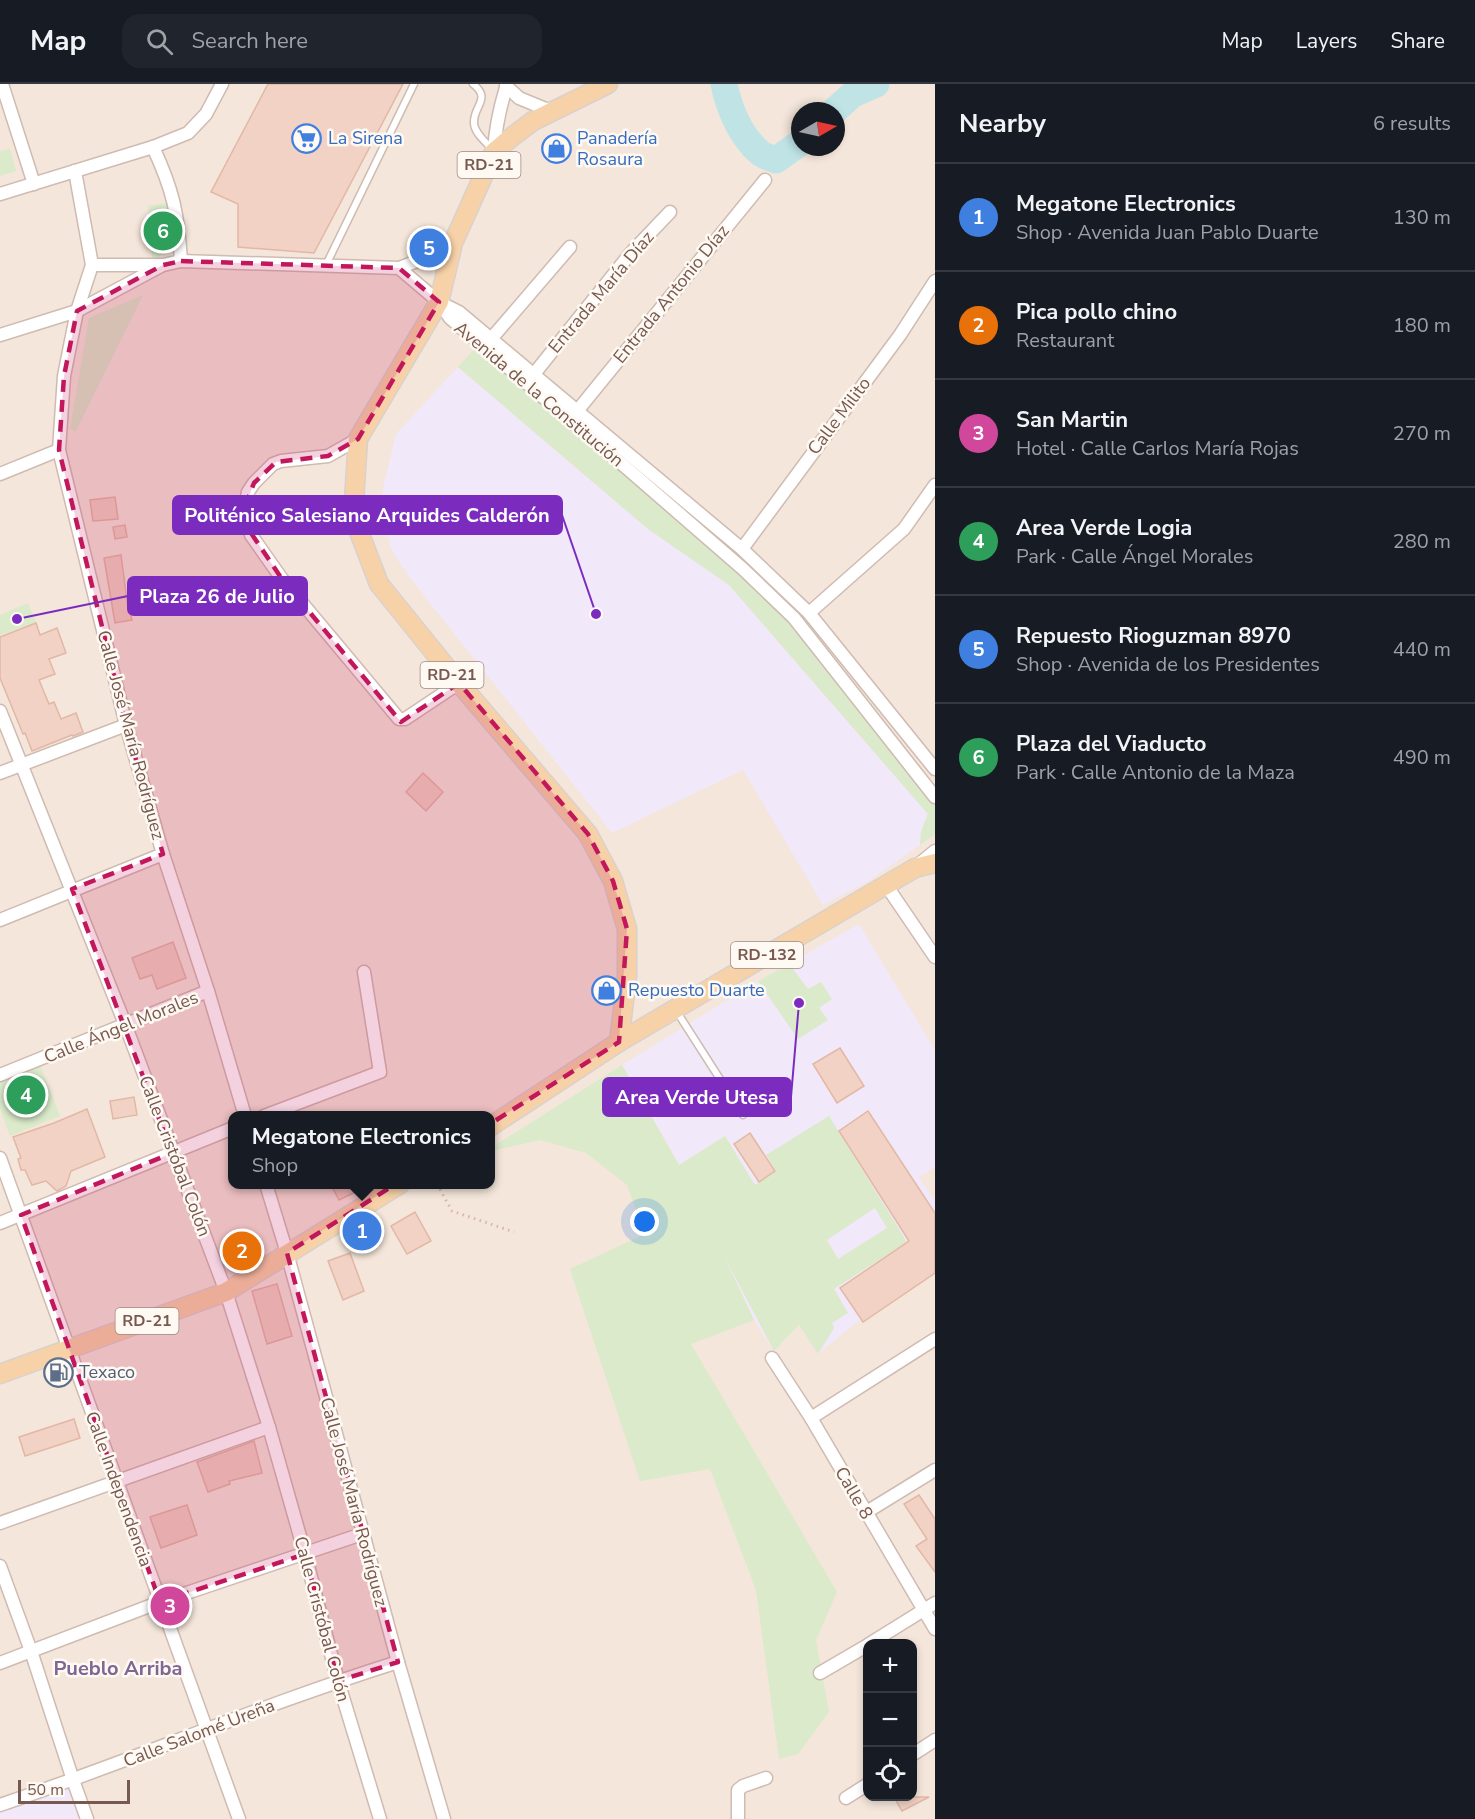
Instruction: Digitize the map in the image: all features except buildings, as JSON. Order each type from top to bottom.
[{"type":"main road","name":"RD-21","points":[[608,84],[533,121],[494,152],[453,243],[439,302],[358,439],[353,516],[379,584],[459,683],[588,834],[612,881],[627,929],[627,976],[619,1042]]},
{"type":"main road","name":"RD-132","points":[[619,1042],[915,868],[935,863]]},
{"type":"main road","points":[[495,1123],[619,1042]]},
{"type":"main road","name":"RD-21","points":[[0,1374],[226,1292],[393,1189]]},
{"type":"street","points":[[2,84],[34,184]]},
{"type":"street","points":[[0,194],[153,147],[188,133],[206,114],[222,84]]},
{"type":"street","points":[[494,152],[498,113],[505,85],[519,98],[553,112]]},
{"type":"street","points":[[153,147],[174,199],[181,261]]},
{"type":"street","name":"Calle José María Rodríguez","points":[[75,171],[92,265],[77,311],[64,376],[59,450],[126,725],[163,854],[244,1111]]},
{"type":"street","name":"Entrada Antonio Díaz","points":[[578,410],[765,180]]},
{"type":"street","name":"Entrada María Díaz","points":[[534,374],[630,254],[670,212]]},
{"type":"street","points":[[92,265],[163,265],[181,261],[399,268],[425,258],[453,243]]},
{"type":"street","points":[[491,339],[570,247]]},
{"type":"street","points":[[0,335],[77,311],[163,265]]},
{"type":"street","points":[[399,268],[439,302]]},
{"type":"street","name":"Calle Milito","points":[[741,549],[900,335],[935,281]]},
{"type":"street","name":"Avenida de la Constitución","points":[[439,302],[459,312],[578,410],[741,549],[809,613],[935,769]]},
{"type":"street","name":"Avenida de la Constitución","points":[[439,302],[450,318],[743,569],[794,618],[935,796]]},
{"type":"street","points":[[358,439],[328,456],[281,461],[273,464],[248,492],[245,513],[249,530],[282,579],[399,719],[405,719],[459,683]]},
{"type":"street","points":[[0,474],[59,450]]},
{"type":"street","points":[[809,613],[904,529],[935,485]]},
{"type":"street","name":"Calle Cristóbal Colón","points":[[0,711],[125,1024],[226,1292],[268,1427],[305,1554],[338,1681],[380,1819]]},
{"type":"street","points":[[0,772],[126,725]]},
{"type":"street","points":[[915,868],[935,851]]},
{"type":"street","points":[[0,920],[163,854]]},
{"type":"street","points":[[886,885],[935,957]]},
{"type":"street","points":[[277,1111],[380,1072],[364,972]]},
{"type":"street","name":"Calle Ángel Morales","points":[[0,1075],[208,992]]},
{"type":"street","points":[[0,1223],[228,1130]]},
{"type":"street","name":"Calle Independencia","points":[[0,1158],[239,1819]]},
{"type":"street","name":"Calle José María Rodríguez","points":[[267,1189],[288,1253],[362,1534],[444,1819]]},
{"type":"street","points":[[811,1418],[935,1340]]},
{"type":"street","name":"Calle 8","points":[[772,1358],[811,1418],[935,1629]]},
{"type":"street","points":[[0,1522],[268,1427]]},
{"type":"street","points":[[866,1513],[935,1470]]},
{"type":"street","points":[[0,1663],[160,1602],[362,1534]]},
{"type":"street","points":[[0,1566],[87,1819]]},
{"type":"street","points":[[876,1639],[935,1603]]},
{"type":"street","points":[[820,1673],[863,1647]]},
{"type":"street","name":"Calle Salomé Ureña","points":[[0,1805],[338,1681],[398,1662]]},
{"type":"street","points":[[917,1752],[935,1740]]},
{"type":"street","points":[[738,1819],[738,1790],[743,1785],[766,1778]]},
{"type":"street","points":[[846,1798],[863,1787]]},
{"type":"lane","points":[[326,265],[414,84]]},
{"type":"lane","points":[[473,84],[480,89],[482,95],[473,121],[475,128],[494,152]]},
{"type":"lane","points":[[675,1009],[743,1115]]},
{"type":"path","points":[[439,1189],[452,1211],[514,1232]]},
{"type":"highlighted area","points":[[181,261],[399,268],[439,302],[358,439],[328,456],[276,462],[254,483],[245,506],[249,530],[282,579],[401,722],[459,683],[588,834],[613,881],[627,929],[619,1042],[287,1253],[398,1662],[338,1681],[305,1554],[160,1602],[21,1215],[172,1153],[72,889],[163,854],[126,725],[59,450],[64,376],[77,311],[163,265]]},
{"type":"shaded area","points":[[0,84],[935,84],[935,1819],[0,1819]]},
{"type":"shaded area","points":[[458,367],[648,529],[729,585],[928,814],[921,832],[920,845],[867,882],[823,905],[743,770],[612,833],[410,578],[392,551],[384,522],[383,488],[396,434]]},
{"type":"shaded area","points":[[859,924],[935,1050],[935,1167],[919,1177],[935,1201],[935,1269],[861,1319],[818,1354],[799,1325],[774,1351],[754,1320],[688,1180],[622,1065],[758,981]]},
{"type":"shaded area","points":[[68,1788],[79,1819],[0,1819],[0,1811]]},
{"type":"green space","points":[[10,149],[16,171],[0,176],[0,151]]},
{"type":"green space","points":[[173,202],[174,232],[172,238],[158,258],[152,258],[148,206]]},
{"type":"green space","points":[[143,295],[76,431],[70,429],[89,318]]},
{"type":"green space","points":[[474,349],[743,569],[794,618],[935,797],[935,834],[920,845],[921,832],[928,814],[729,585],[648,529],[458,367]]},
{"type":"green space","points":[[28,603],[36,623],[0,635],[0,615]]},
{"type":"green space","points":[[789,964],[808,989],[821,982],[832,999],[819,1008],[828,1020],[798,1039],[758,981]]},
{"type":"green space","points":[[40,1065],[60,1116],[10,1136],[0,1108],[0,1082]]},
{"type":"green space","points":[[622,1065],[679,1165],[725,1136],[755,1185],[776,1171],[766,1155],[829,1116],[907,1242],[834,1289],[848,1313],[832,1323],[834,1328],[818,1354],[799,1325],[774,1351],[724,1256],[754,1320],[691,1344],[837,1592],[816,1640],[829,1712],[798,1754],[779,1759],[756,1590],[710,1469],[640,1481],[570,1269],[645,1234],[627,1185],[586,1153],[540,1140],[495,1150],[495,1145]],"holes":[[[875,1208],[887,1228],[838,1259],[827,1240]]]},
{"type":"waterway","points":[[724,84],[736,121],[752,145],[765,156],[776,160],[791,149]]},
{"type":"waterway","points":[[844,102],[853,94],[876,84]]},
{"type":"place","name":"La Sirena","points":[[307,138]]},
{"type":"place","name":"Panadería Rosaura","points":[[556,148]]},
{"type":"place","name":"Plaza del Viaducto","points":[[163,231]]},
{"type":"place","name":"Repuesto Rioguzman 8970","points":[[429,248]]},
{"type":"place","name":"Politénico Salesiano Arquides Calderón","points":[[596,614]]},
{"type":"place","name":"Plaza 26 de Julio","points":[[17,619]]},
{"type":"place","name":"Repuesto Duarte","points":[[607,990]]},
{"type":"place","name":"Area Verde Utesa","points":[[799,1003]]},
{"type":"place","name":"Area Verde Logia","points":[[26,1095]]},
{"type":"place","name":"Megatone Electronics","points":[[362,1231]]},
{"type":"place","name":"Pica pollo chino","points":[[242,1251]]},
{"type":"place","name":"Texaco","points":[[58,1372]]},
{"type":"place","name":"San Martin","points":[[170,1606]]},
{"type":"district","name":"Pueblo Arriba","points":[[118,1668]]}]
